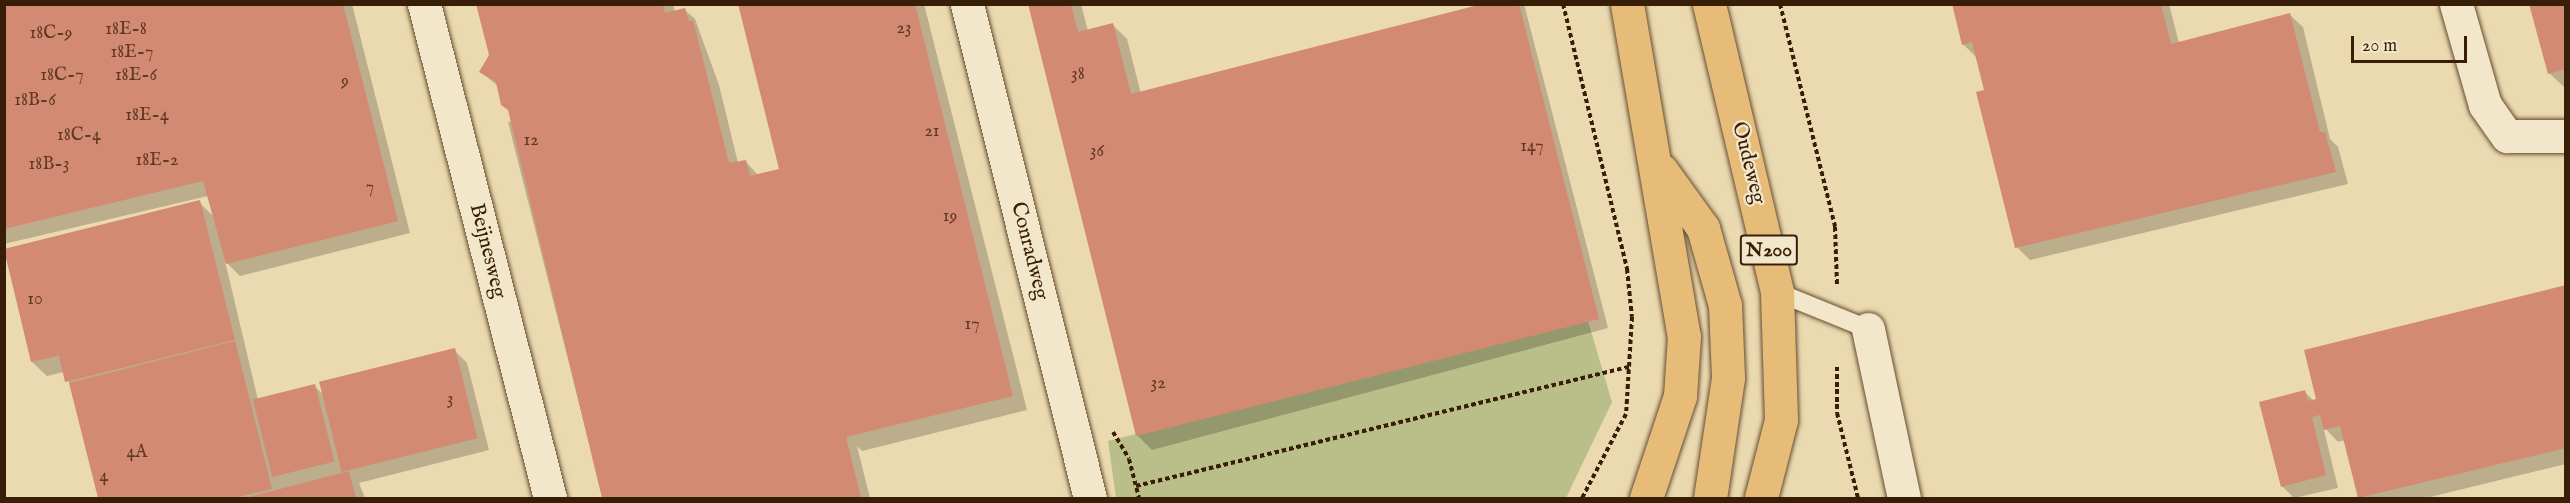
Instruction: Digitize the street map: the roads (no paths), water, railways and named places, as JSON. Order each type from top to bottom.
[{"type":"main road","name":"Oudeweg","points":[[1709,4],[1777,292],[1781,420],[1761,498]]},
{"type":"main road","name":"N200","points":[[1626,5],[1656,164],[1703,228],[1725,305],[1728,378],[1710,498]]},
{"type":"main road","points":[[1646,498],[1680,396],[1684,336],[1656,164]]},
{"type":"street","name":"Beijnesweg","points":[[424,4],[550,498]]},
{"type":"street","name":"Conradweg","points":[[967,4],[1090,498]]},
{"type":"street","points":[[2456,4],[2485,105],[2507,136],[2565,136]]},
{"type":"street","points":[[1868,329],[1904,498]]},
{"type":"lane","points":[[1777,292],[1836,314],[1868,329]]}]
